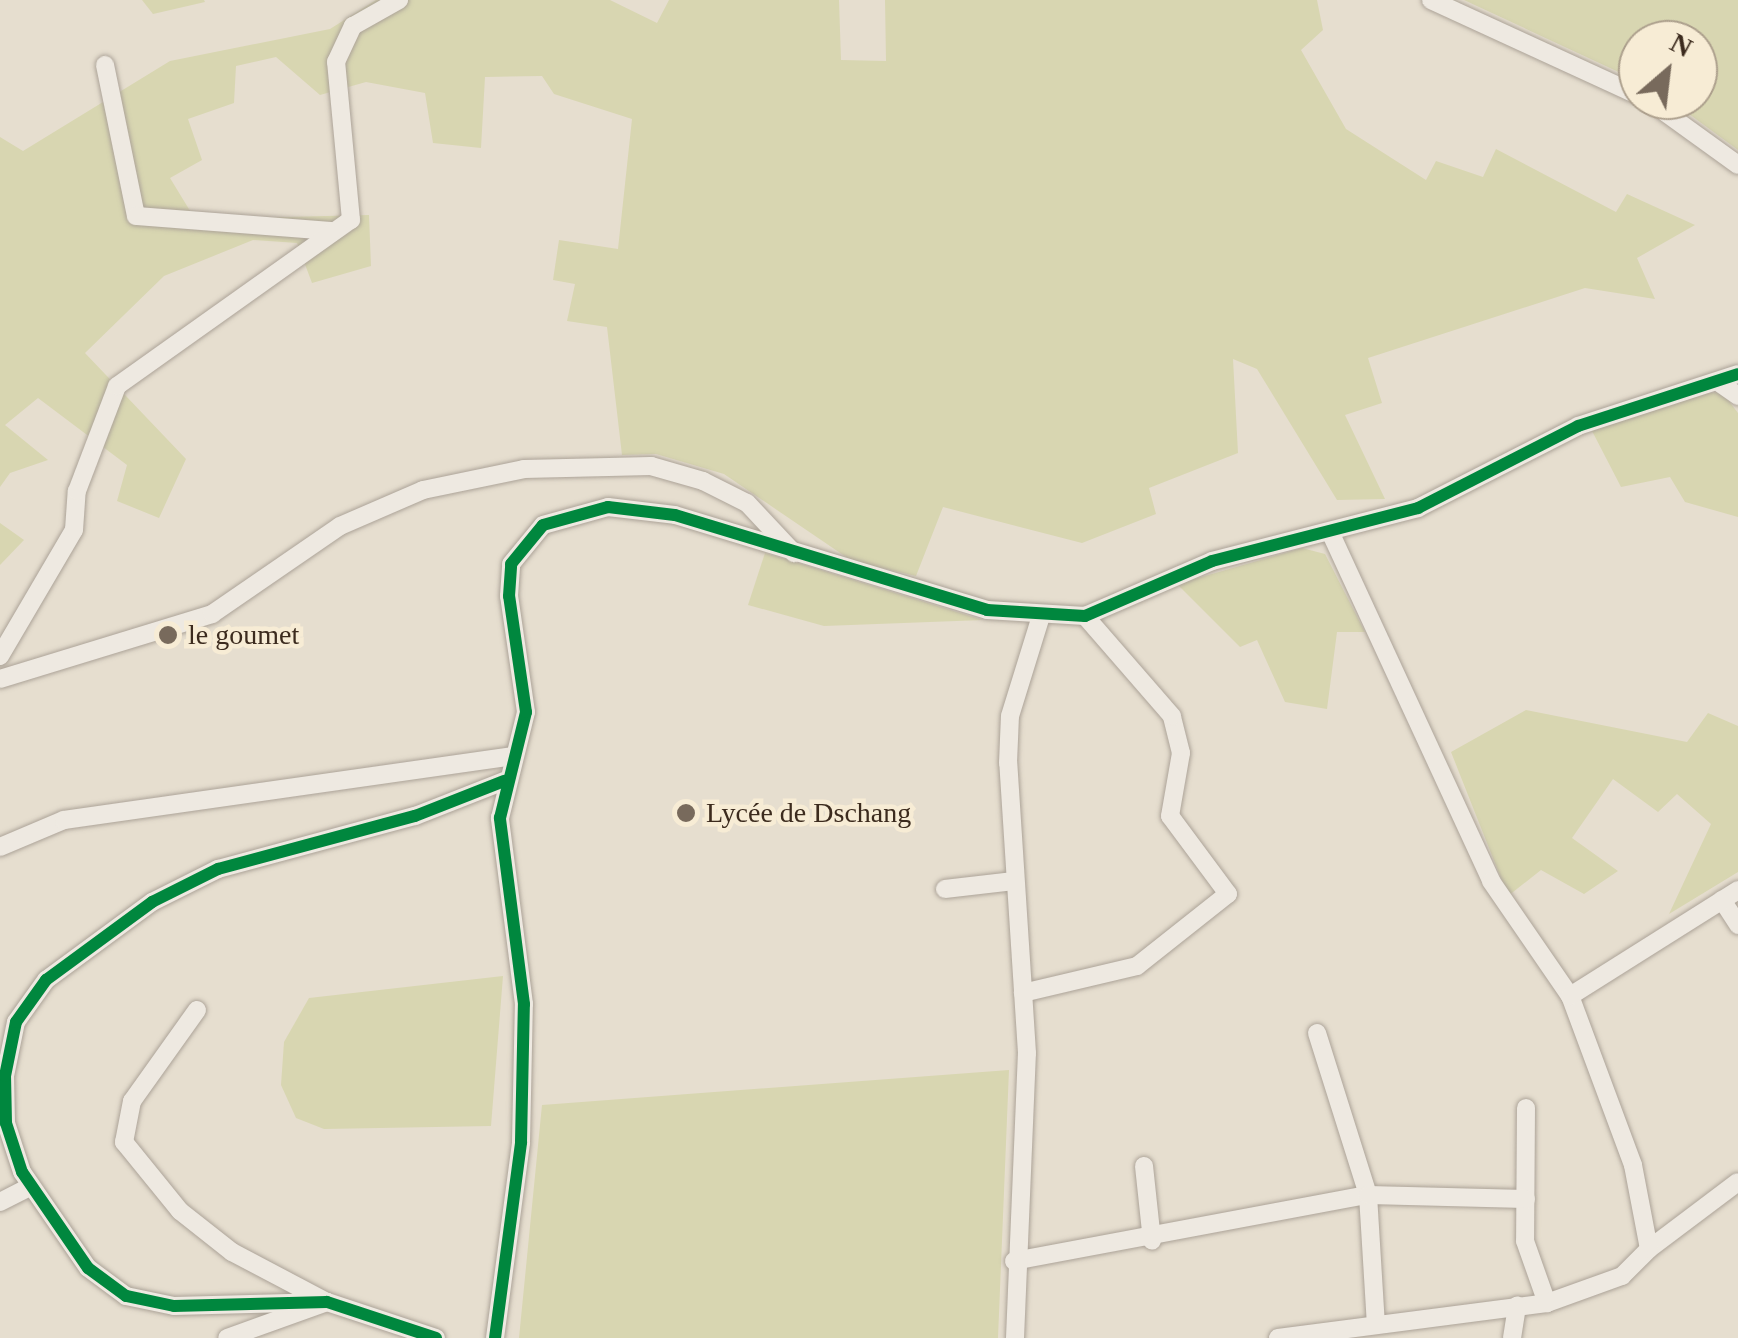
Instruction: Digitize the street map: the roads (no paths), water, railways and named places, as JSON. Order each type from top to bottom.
[{"type":"street","points":[[0,656],[74,530],[77,491],[117,386],[337,230],[355,210],[340,45],[352,26],[399,0]]},
{"type":"street","points":[[1431,0],[1618,87]]},
{"type":"street","points":[[105,64],[136,216],[337,230]]},
{"type":"street","points":[[1676,120],[1738,165]]},
{"type":"street","points":[[495,1338],[521,1142],[524,1024],[502,867],[504,781],[528,680],[511,564],[543,525],[608,507],[675,515],[880,584],[1040,620],[1085,616],[1212,561],[1331,534],[1418,508],[1640,402],[1721,384],[1738,374]]},
{"type":"street","points":[[1721,384],[1738,396]]},
{"type":"street","points":[[0,679],[212,614],[340,526],[422,490],[524,468],[650,466],[704,480],[747,503],[794,553]]},
{"type":"street","points":[[1331,534],[1491,881],[1570,996],[1632,1166],[1649,1249]]},
{"type":"street","points":[[1023,993],[1137,966],[1228,894],[1170,816],[1180,753],[1172,716],[1085,616]]},
{"type":"street","points":[[1016,1338],[1014,1262],[1023,993],[1014,881],[1010,716],[1040,620]]},
{"type":"street","points":[[0,846],[64,820],[513,756]]},
{"type":"street","points":[[326,1302],[174,1306],[126,1296],[88,1268],[31,1186],[6,1123],[16,1022],[92,940],[218,868],[414,816],[504,781]]},
{"type":"street","points":[[946,889],[1014,881]]},
{"type":"street","points":[[1570,996],[1730,895],[1738,925]]},
{"type":"street","points":[[197,1010],[132,1101],[124,1142],[180,1211],[232,1252],[326,1302],[436,1338]]},
{"type":"street","points":[[1317,1032],[1368,1195],[1376,1324]]},
{"type":"street","points":[[1526,1108],[1526,1241],[1548,1303]]},
{"type":"street","points":[[1144,1166],[1152,1241]]},
{"type":"street","points":[[1278,1338],[1548,1303],[1592,1293],[1738,1182]]},
{"type":"street","points":[[0,1202],[31,1186]]},
{"type":"street","points":[[1014,1262],[1152,1241],[1368,1195],[1526,1199]]},
{"type":"street","points":[[227,1338],[326,1302]]},
{"type":"street","points":[[1512,1338],[1516,1305]]},
{"type":"place","name":"le goumet","points":[[168,635]]},
{"type":"place","name":"Lycée de Dschang","points":[[686,813]]}]
